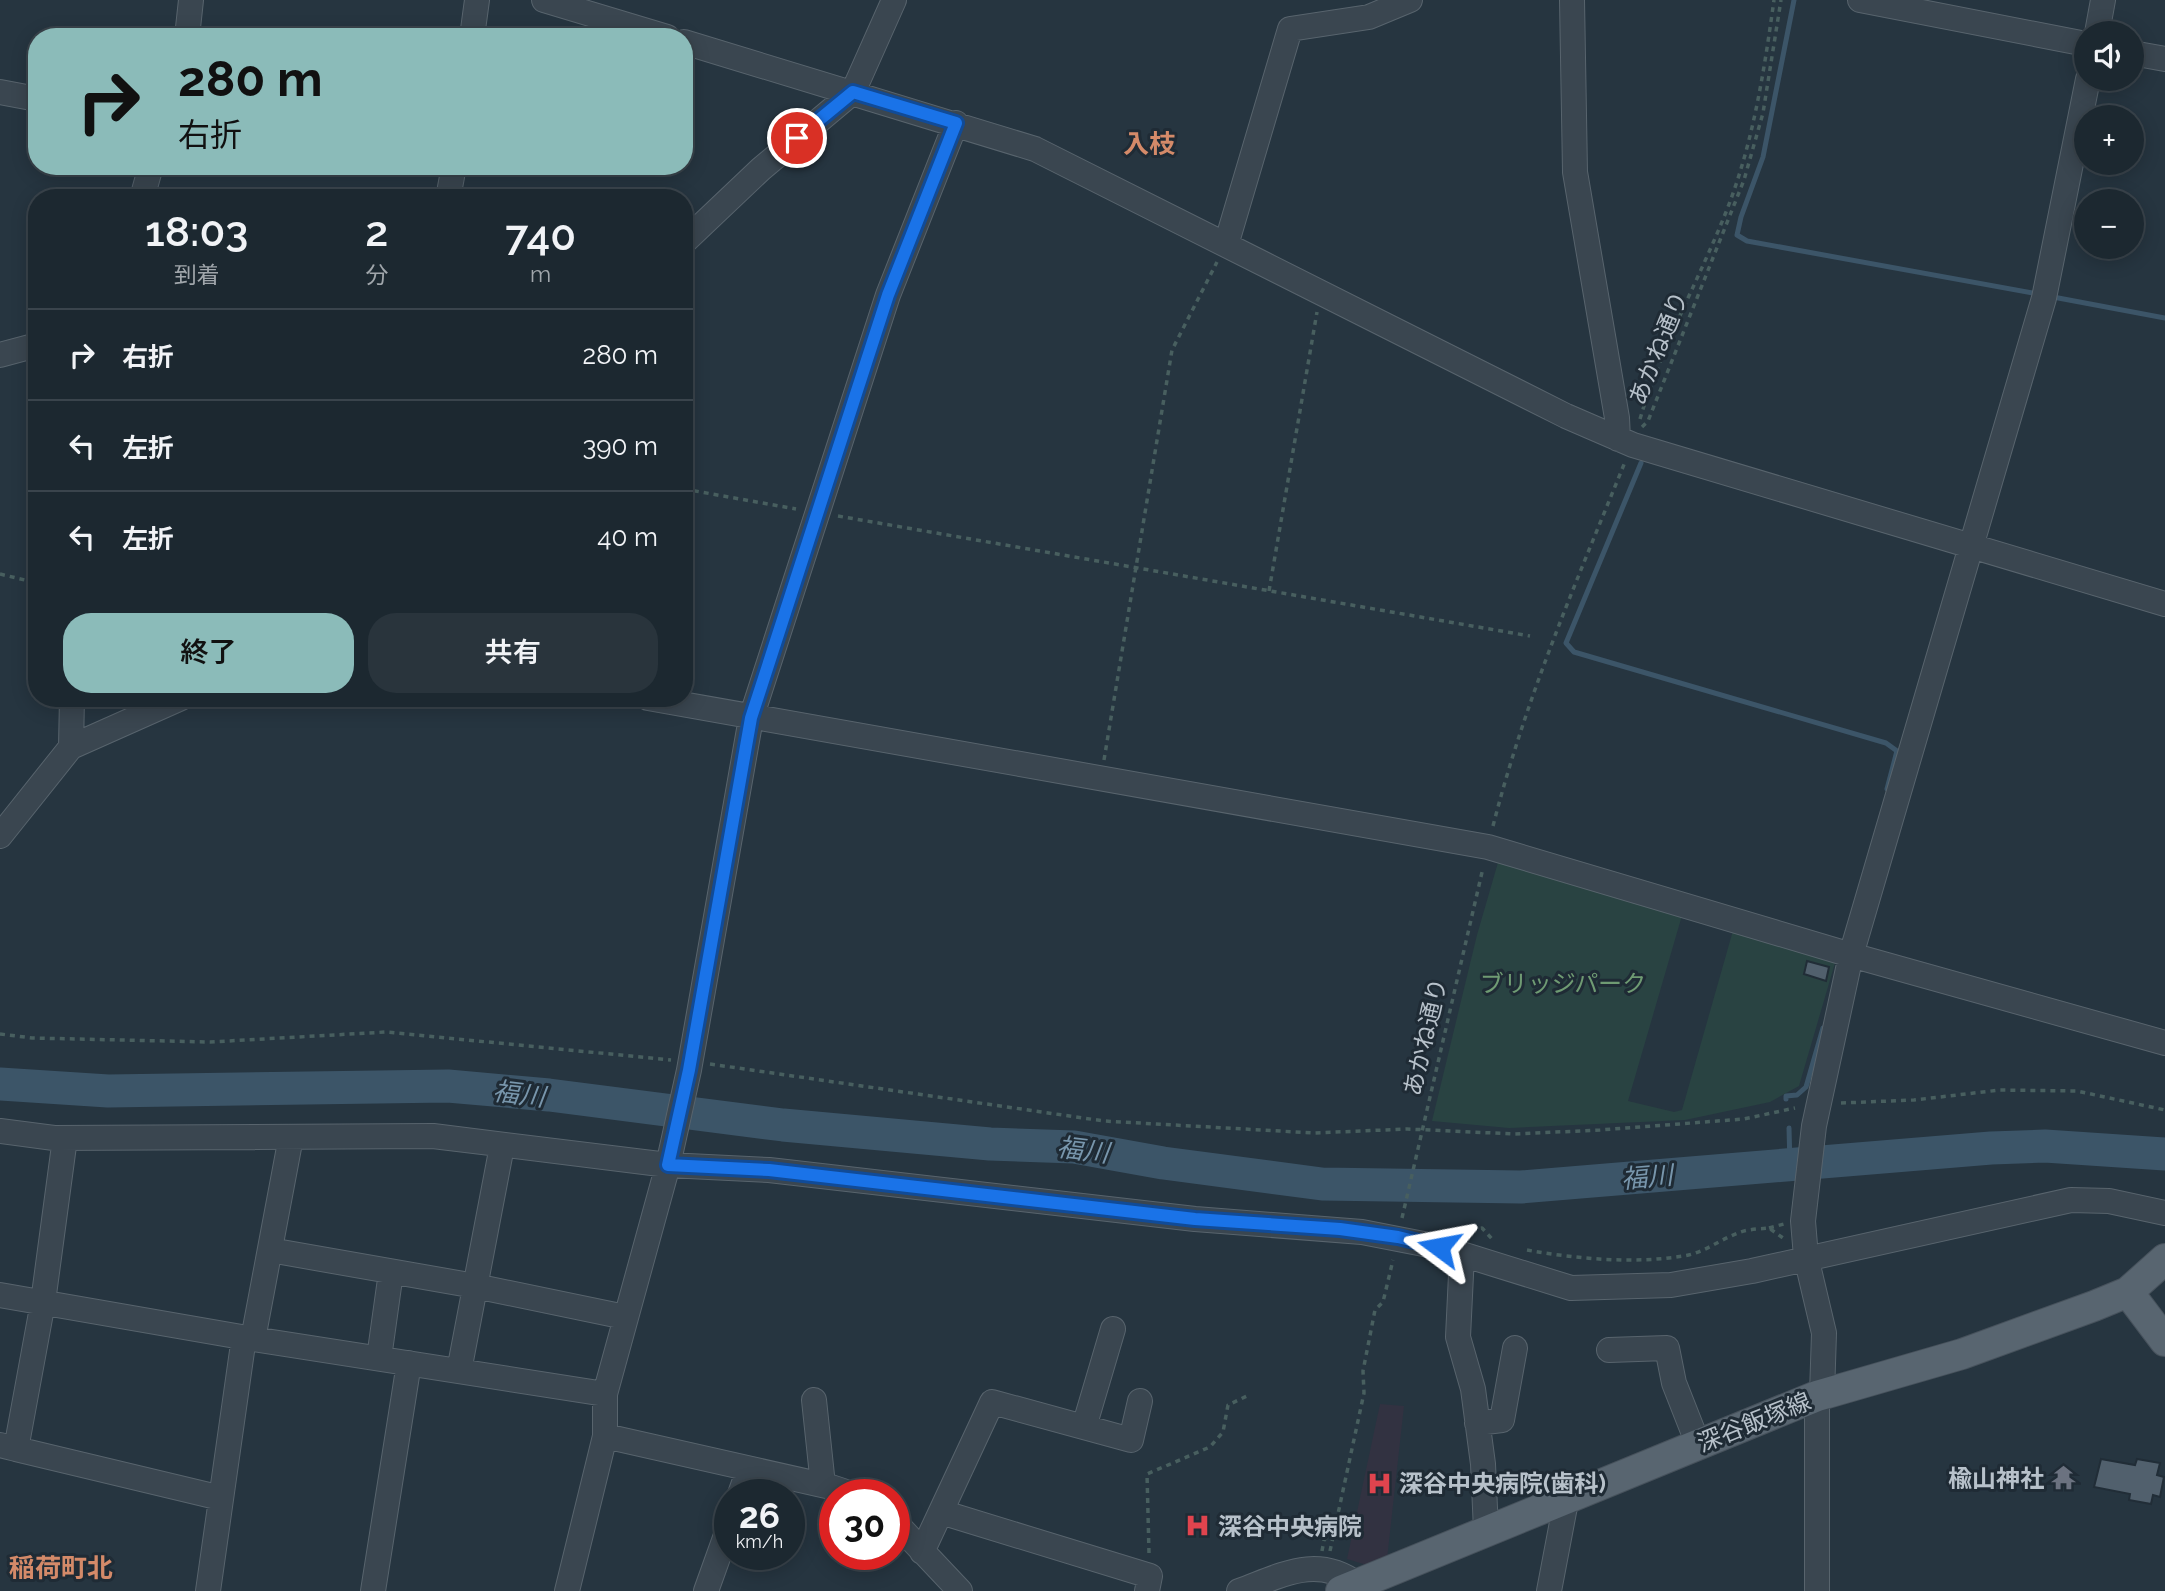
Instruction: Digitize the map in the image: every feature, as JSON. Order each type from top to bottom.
[{"type":"main road","name":"深谷飯塚線","points":[[1349,1588],[1567,1496],[1820,1395],[1962,1354],[2058,1321],[2128,1292],[2165,1259]]},
{"type":"main road","points":[[2128,1292],[2165,1341]]},
{"type":"street","points":[[188,28],[191,0]]},
{"type":"street","points":[[473,28],[477,0]]},
{"type":"street","points":[[544,0],[637,28]]},
{"type":"street","points":[[693,233],[761,169],[853,92],[894,0]]},
{"type":"street","points":[[1226,245],[1290,29],[1369,17],[1410,0]]},
{"type":"street","points":[[1572,0],[1575,172],[1617,418],[1628,443]]},
{"type":"street","points":[[1860,0],[2074,42]]},
{"type":"street","points":[[2099,21],[2103,0]]},
{"type":"street","points":[[693,45],[1035,149],[1566,416],[1653,453],[2165,604]]},
{"type":"street","points":[[2144,55],[2165,59]]},
{"type":"street","points":[[1817,1591],[1820,1395],[1824,1333],[1797,1250],[1816,1115],[1851,955],[2044,298],[2086,91]]},
{"type":"street","points":[[0,92],[28,97]]},
{"type":"street","points":[[567,1591],[605,1436],[605,1394],[670,1159],[689,1070],[751,718],[888,295],[956,123]]},
{"type":"street","points":[[0,355],[28,347]]},
{"type":"street","points":[[71,747],[72,707]]},
{"type":"street","points":[[0,835],[71,747],[161,707]]},
{"type":"street","points":[[693,707],[1488,847],[1851,955],[2165,1043]]},
{"type":"street","points":[[0,1131],[65,1138],[433,1136],[502,1146],[670,1159],[1195,1219],[1362,1232],[1460,1243],[1571,1288],[1671,1285],[1752,1271],[1797,1250],[2071,1200],[2109,1201],[2165,1213]]},
{"type":"street","points":[[208,1591],[249,1338],[270,1250],[292,1137]]},
{"type":"street","points":[[65,1138],[43,1302],[8,1447],[221,1498]]},
{"type":"street","points":[[459,1371],[502,1146]]},
{"type":"street","points":[[1460,1243],[1458,1337],[1473,1389],[1483,1464],[1486,1530]]},
{"type":"street","points":[[270,1250],[475,1286],[625,1317]]},
{"type":"street","points":[[379,1358],[391,1272]]},
{"type":"street","points":[[0,1295],[249,1338],[605,1394]]},
{"type":"street","points":[[1084,1427],[1113,1329]]},
{"type":"street","points":[[1477,1423],[1502,1420],[1515,1348]]},
{"type":"street","points":[[1609,1350],[1667,1348],[1674,1383],[1698,1444]]},
{"type":"street","points":[[373,1591],[409,1363]]},
{"type":"street","points":[[814,1400],[822,1479]]},
{"type":"street","points":[[922,1552],[992,1402],[1131,1440],[1140,1401]]},
{"type":"street","points":[[605,1436],[819,1484]]},
{"type":"street","points":[[745,1479],[749,1469]]},
{"type":"street","points":[[1549,1591],[1567,1496]]},
{"type":"street","points":[[941,1512],[1148,1583]]},
{"type":"street","points":[[910,1539],[960,1591]]},
{"type":"street","points":[[1239,1591],[1310,1568],[1343,1574],[1349,1588]]},
{"type":"street","points":[[706,1591],[714,1569]]},
{"type":"path","name":"あかね通り","points":[[1492,828],[1521,723],[1540,669],[1640,418],[1657,367],[1726,212],[1757,113],[1774,0]]},
{"type":"path","name":"あかね通り","points":[[1628,443],[1648,421],[1744,180],[1763,113],[1781,0]]},
{"type":"path","points":[[1100,779],[1172,350],[1226,245]]},
{"type":"path","points":[[1269,591],[1320,293]]},
{"type":"path","points":[[693,491],[1530,636]]},
{"type":"path","points":[[0,574],[28,581]]},
{"type":"path","name":"あかね通り","points":[[1400,1227],[1486,856]]},
{"type":"path","points":[[1407,1129],[1515,1134],[1673,1126],[1816,1115],[2000,1090],[2077,1091],[2165,1110]]},
{"type":"path","points":[[1517,1248],[1614,1259],[1683,1256],[1703,1251],[1741,1231],[1769,1227],[1797,1250]]},
{"type":"path","points":[[1460,1243],[1482,1228],[1494,1242]]},
{"type":"path","points":[[1333,1532],[1364,1393],[1363,1371],[1375,1310],[1383,1302],[1394,1256]]},
{"type":"path","points":[[1148,1583],[1147,1474],[1210,1447],[1223,1432],[1228,1405],[1249,1395]]},
{"type":"shaded area","name":"深谷中央病院(歯科)","points":[[1380,1404],[1404,1406],[1387,1559],[1370,1566],[1347,1559]]},
{"type":"green space","name":"ブリッジパーク","points":[[1499,859],[1683,912],[1628,1101],[1674,1112],[1682,1110],[1734,927],[1837,956],[1799,1086],[1770,1102],[1685,1120],[1509,1128],[1432,1121],[1477,935]]},
{"type":"building","points":[[1807,961],[1829,967],[1826,981],[1804,974]]},
{"type":"building","points":[[2101,1459],[2135,1465],[2137,1459],[2160,1463],[2157,1475],[2164,1477],[2160,1497],[2153,1495],[2151,1504],[2129,1500],[2130,1494],[2094,1487]]},
{"type":"waterway","points":[[1794,0],[1763,157],[1737,235],[1747,241],[2038,294]]},
{"type":"waterway","points":[[2053,297],[2165,318]]},
{"type":"waterway","points":[[1641,463],[1566,643],[1574,652],[1886,743],[1897,751],[1887,789]]},
{"type":"waterway","points":[[1786,1099],[1786,1096],[1797,1095],[1806,1087],[1823,1028]]},
{"type":"waterway","name":"福川","points":[[0,1084],[108,1091],[448,1086],[549,1095],[783,1125],[990,1144],[1074,1147],[1163,1163],[1322,1184],[1521,1187],[1991,1148],[2045,1146],[2165,1154]]},
{"type":"waterway","points":[[1789,1128],[1790,1166]]},
{"type":"place","name":"楡山神社","points":[[2064,1478]]},
{"type":"place","name":"深谷中央病院(歯科)","points":[[1379,1483]]},
{"type":"place","name":"深谷中央病院","points":[[1198,1526]]},
{"type":"district","name":"入枝","points":[[1149,144]]},
{"type":"district","name":"稲荷町北","points":[[61,1568]]},
{"type":"route","points":[[797,138],[853,92],[956,123],[888,295],[751,718],[689,1070],[668,1165],[769,1170],[1195,1219],[1340,1229],[1398,1237],[1439,1247]]}]
